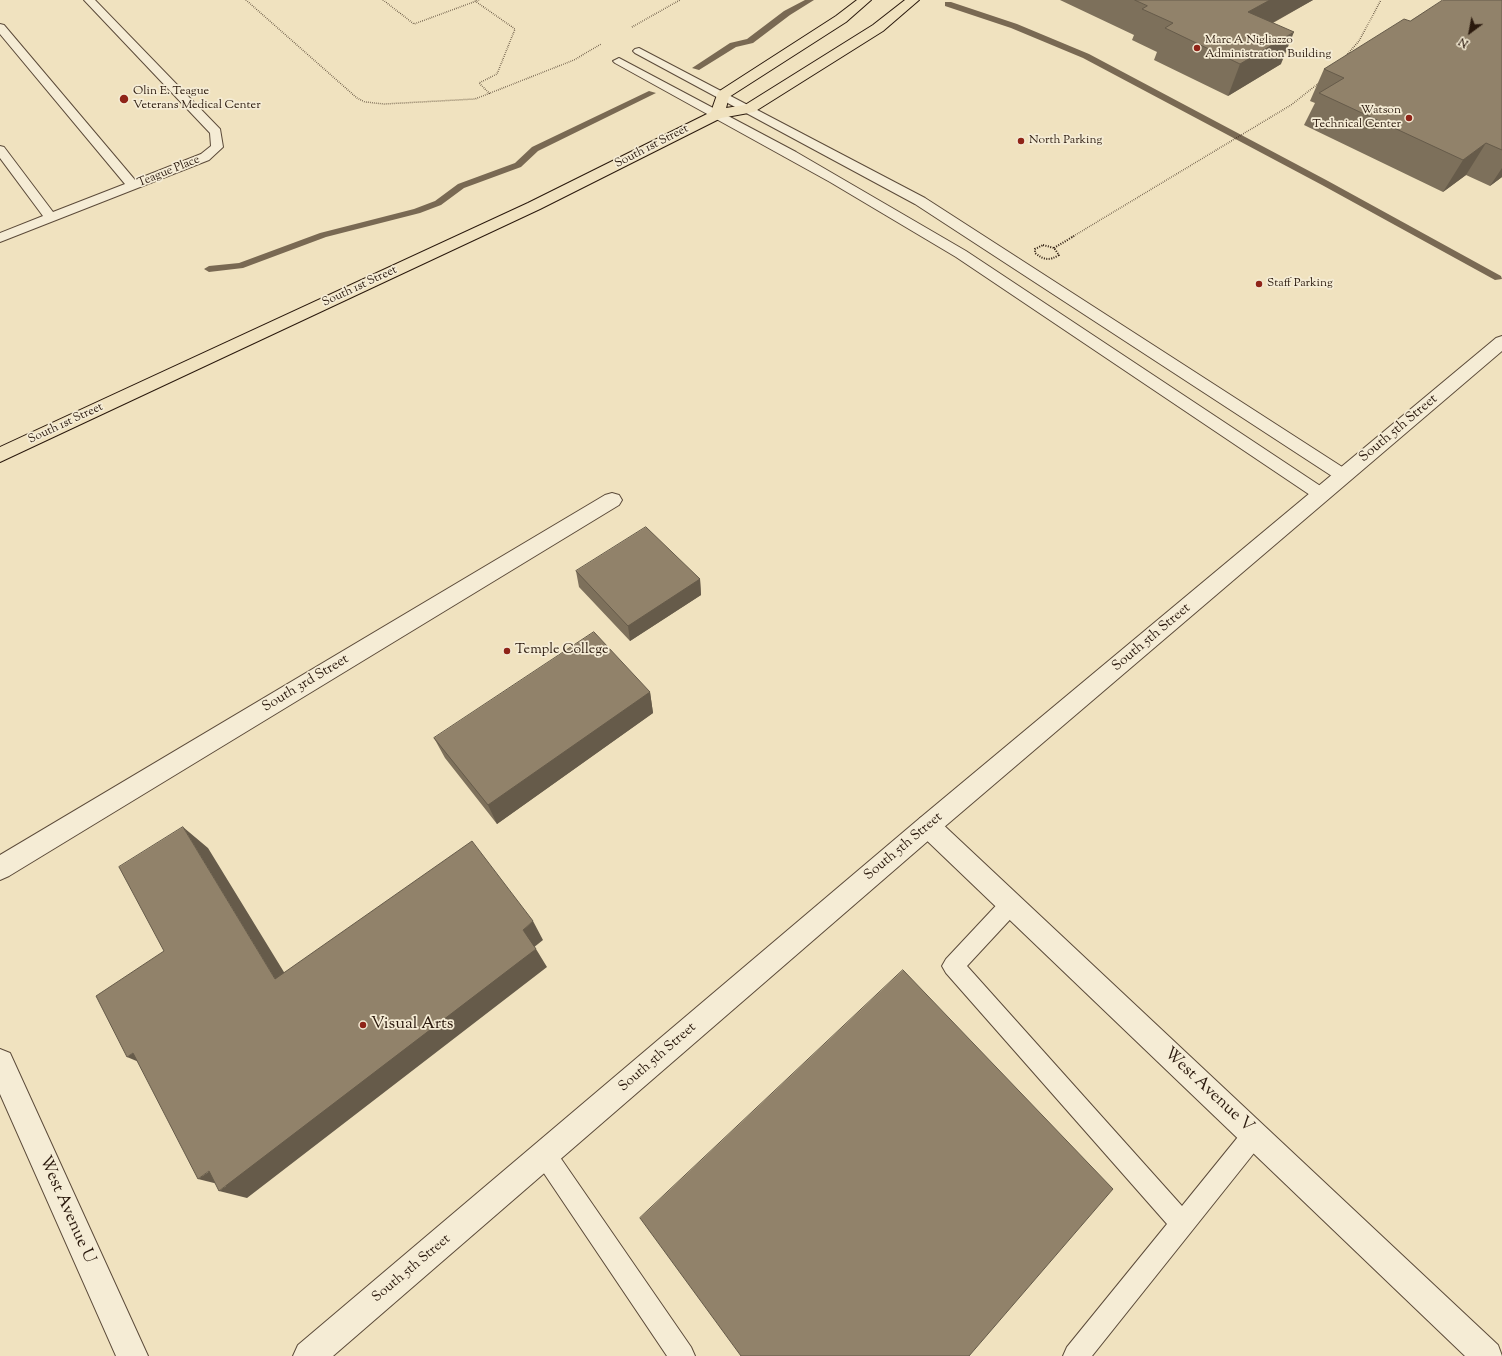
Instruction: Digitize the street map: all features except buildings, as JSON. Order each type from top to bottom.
[{"type":"main road","points":[[717,114],[723,95],[841,19],[865,0]]},
{"type":"main road","name":"South 1st Street","points":[[0,454],[534,206],[717,114],[749,109],[878,28],[914,0]]},
{"type":"street","name":"South 5th Street","points":[[309,1356],[928,826],[1502,342]]},
{"type":"street","name":"South 3rd Street","points":[[0,868],[612,500]]},
{"type":"street","name":"West Avenue V","points":[[928,826],[1487,1356]]},
{"type":"street","name":"West Avenue U","points":[[0,1063],[132,1356]]},
{"type":"lane","name":"Teague Place","points":[[0,238],[205,157],[217,147],[216,132],[89,0]]},
{"type":"lane","points":[[0,27],[133,186]]},
{"type":"lane","points":[[639,51],[920,201],[1344,476]]},
{"type":"lane","points":[[620,61],[853,189],[961,254],[1322,495]]},
{"type":"lane","points":[[0,150],[51,218]]},
{"type":"lane","points":[[1011,904],[953,966],[1183,1225]]},
{"type":"lane","points":[[1076,1356],[1254,1135]]},
{"type":"lane","points":[[545,1155],[682,1356]]},
{"type":"path","points":[[246,0],[357,98],[364,102],[384,104],[475,99],[574,60],[607,41]]},
{"type":"path","points":[[383,0],[414,24],[479,0]]},
{"type":"path","points":[[626,30],[680,0]]},
{"type":"path","points":[[1343,59],[1359,41],[1381,0]]},
{"type":"path","points":[[476,1],[515,29],[498,74],[479,83],[490,94]]},
{"type":"path","points":[[1054,248],[1291,105],[1321,80]]},
{"type":"waterway","points":[[696,68],[733,45],[750,41],[787,13],[810,0]]},
{"type":"waterway","points":[[948,4],[1014,26],[1086,56],[1325,183],[1498,278]]},
{"type":"waterway","points":[[209,269],[240,266],[323,235],[417,211],[438,203],[461,186],[518,165],[535,149],[652,93]]},
{"type":"place","name":"Marc A Nigliazzo Administration Building","points":[[1197,48]]},
{"type":"place","name":"Olin E. Teague Veterans Medical Center","points":[[124,99]]},
{"type":"place","name":"Watson Technical Center","points":[[1409,118]]},
{"type":"place","name":"North Parking","points":[[1021,141]]},
{"type":"place","name":"Staff Parking","points":[[1259,284]]},
{"type":"place","name":"Temple College","points":[[507,651]]},
{"type":"place","name":"Visual Arts","points":[[363,1025]]}]
